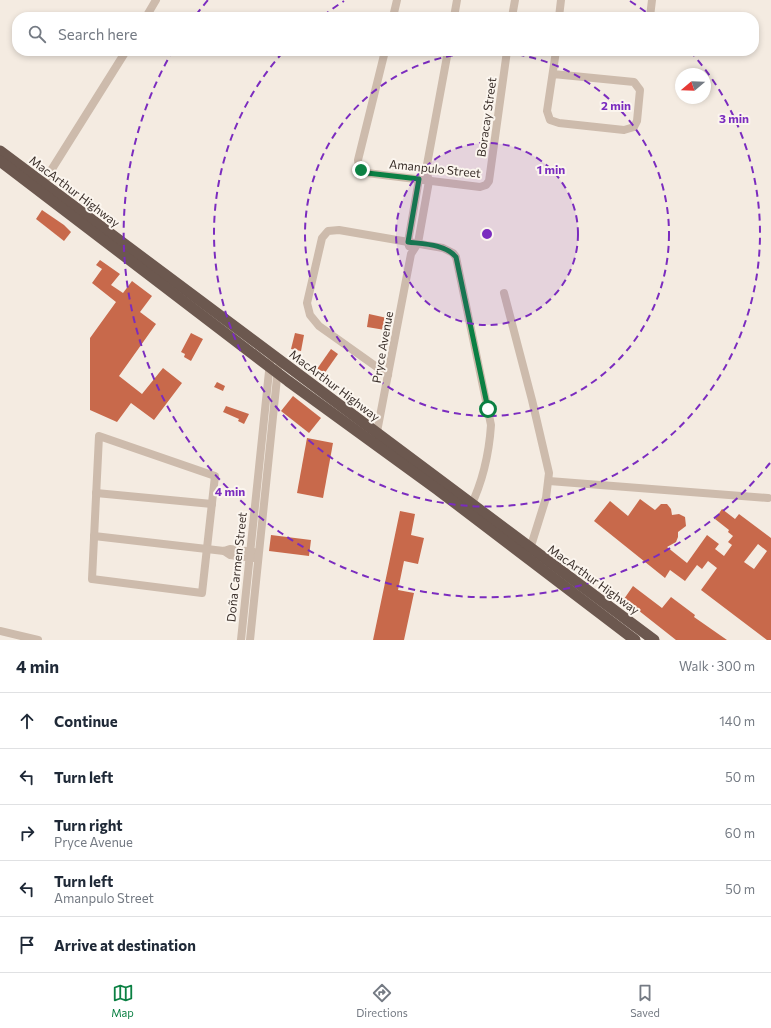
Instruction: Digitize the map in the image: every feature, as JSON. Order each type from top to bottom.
[{"type":"highway","name":"MacArthur Highway","points":[[0,151],[41,187],[450,494],[636,640]]},
{"type":"highway","name":"MacArthur Highway","points":[[0,161],[41,187]]},
{"type":"highway","name":"MacArthur Highway","points":[[469,509],[530,549],[654,640]]},
{"type":"street","points":[[149,12],[156,0]]},
{"type":"street","points":[[394,12],[397,0]]},
{"type":"street","points":[[455,12],[457,0]]},
{"type":"street","points":[[513,12],[515,0]]},
{"type":"street","points":[[560,12],[561,0]]},
{"type":"street","points":[[651,12],[652,0]]},
{"type":"street","points":[[41,187],[123,56]]},
{"type":"street","name":"Amanpulo Street","points":[[384,56],[358,160],[359,168],[367,173],[480,187],[486,185]]},
{"type":"street","name":"Pryce Avenue","points":[[376,438],[411,254],[418,244],[429,181],[426,170],[447,56]]},
{"type":"street","name":"Boracay Street","points":[[486,185],[489,181],[507,56]]},
{"type":"street","points":[[553,74],[628,80],[637,84],[640,90],[637,121],[632,129],[624,130],[581,126],[559,123],[550,120],[547,110],[555,56]]},
{"type":"street","name":"Pryce Avenue","points":[[411,254],[408,242],[419,179],[426,170]]},
{"type":"street","points":[[388,375],[319,326],[310,315],[307,303],[322,238],[328,231],[339,230],[442,248],[452,253],[458,263],[490,425],[490,442],[484,473],[469,509]]},
{"type":"street","points":[[504,294],[537,419],[549,481],[546,498],[530,549]]},
{"type":"street","name":"Doña Carmen Street","points":[[241,640],[254,555],[274,363]]},
{"type":"street","points":[[99,436],[215,476],[202,593],[92,578],[96,493],[99,436]]},
{"type":"street","points":[[549,481],[768,498]]},
{"type":"street","points":[[96,493],[212,504]]},
{"type":"street","points":[[94,536],[224,551],[230,555],[254,555]]},
{"type":"street","name":"Doña Carmen Street","points":[[250,640],[254,555]]},
{"type":"street","points":[[0,631],[38,640]]},
{"type":"building","points":[[42,210],[64,225],[71,232],[64,241],[36,219]]},
{"type":"building","points":[[100,260],[120,274],[111,285],[123,293],[132,281],[152,296],[140,312],[156,324],[119,376],[142,394],[163,368],[182,383],[154,420],[131,403],[117,422],[90,410],[90,338],[116,302],[92,283],[102,269],[96,265]]},
{"type":"building","points":[[369,314],[387,318],[385,330],[367,327]]},
{"type":"building","points":[[191,333],[203,339],[191,361],[184,357],[185,354],[181,352]]},
{"type":"building","points":[[295,333],[304,335],[301,351],[291,349]]},
{"type":"building","points":[[331,349],[338,354],[324,374],[317,369]]},
{"type":"building","points":[[217,382],[225,386],[223,391],[214,387]]},
{"type":"building","points":[[293,396],[321,418],[309,433],[281,411]]},
{"type":"building","points":[[226,406],[249,414],[244,424],[238,421],[239,419],[223,412]]},
{"type":"building","points":[[307,438],[333,443],[323,498],[297,493]]},
{"type":"building","points":[[640,499],[655,510],[661,504],[667,504],[671,509],[672,515],[679,514],[685,517],[686,526],[678,532],[676,542],[667,547],[687,563],[707,535],[719,544],[715,549],[724,556],[732,545],[728,542],[733,536],[728,532],[729,530],[715,519],[722,509],[735,519],[739,514],[771,538],[771,640],[767,640],[701,590],[717,568],[708,561],[702,569],[697,565],[685,581],[670,570],[665,578],[594,521],[610,501],[628,516]],"holes":[[[758,544],[767,551],[754,569],[744,562]]]},
{"type":"building","points":[[400,511],[415,514],[411,535],[424,538],[418,564],[404,561],[398,590],[414,593],[404,640],[373,640]]},
{"type":"building","points":[[271,535],[311,540],[309,556],[269,551]]},
{"type":"building","points":[[633,586],[662,608],[671,597],[695,615],[694,617],[727,640],[676,640],[624,599]]},
{"type":"route","points":[[361,170],[367,173],[419,179],[408,242],[442,248],[448,250],[456,257],[460,270],[488,409]]}]
